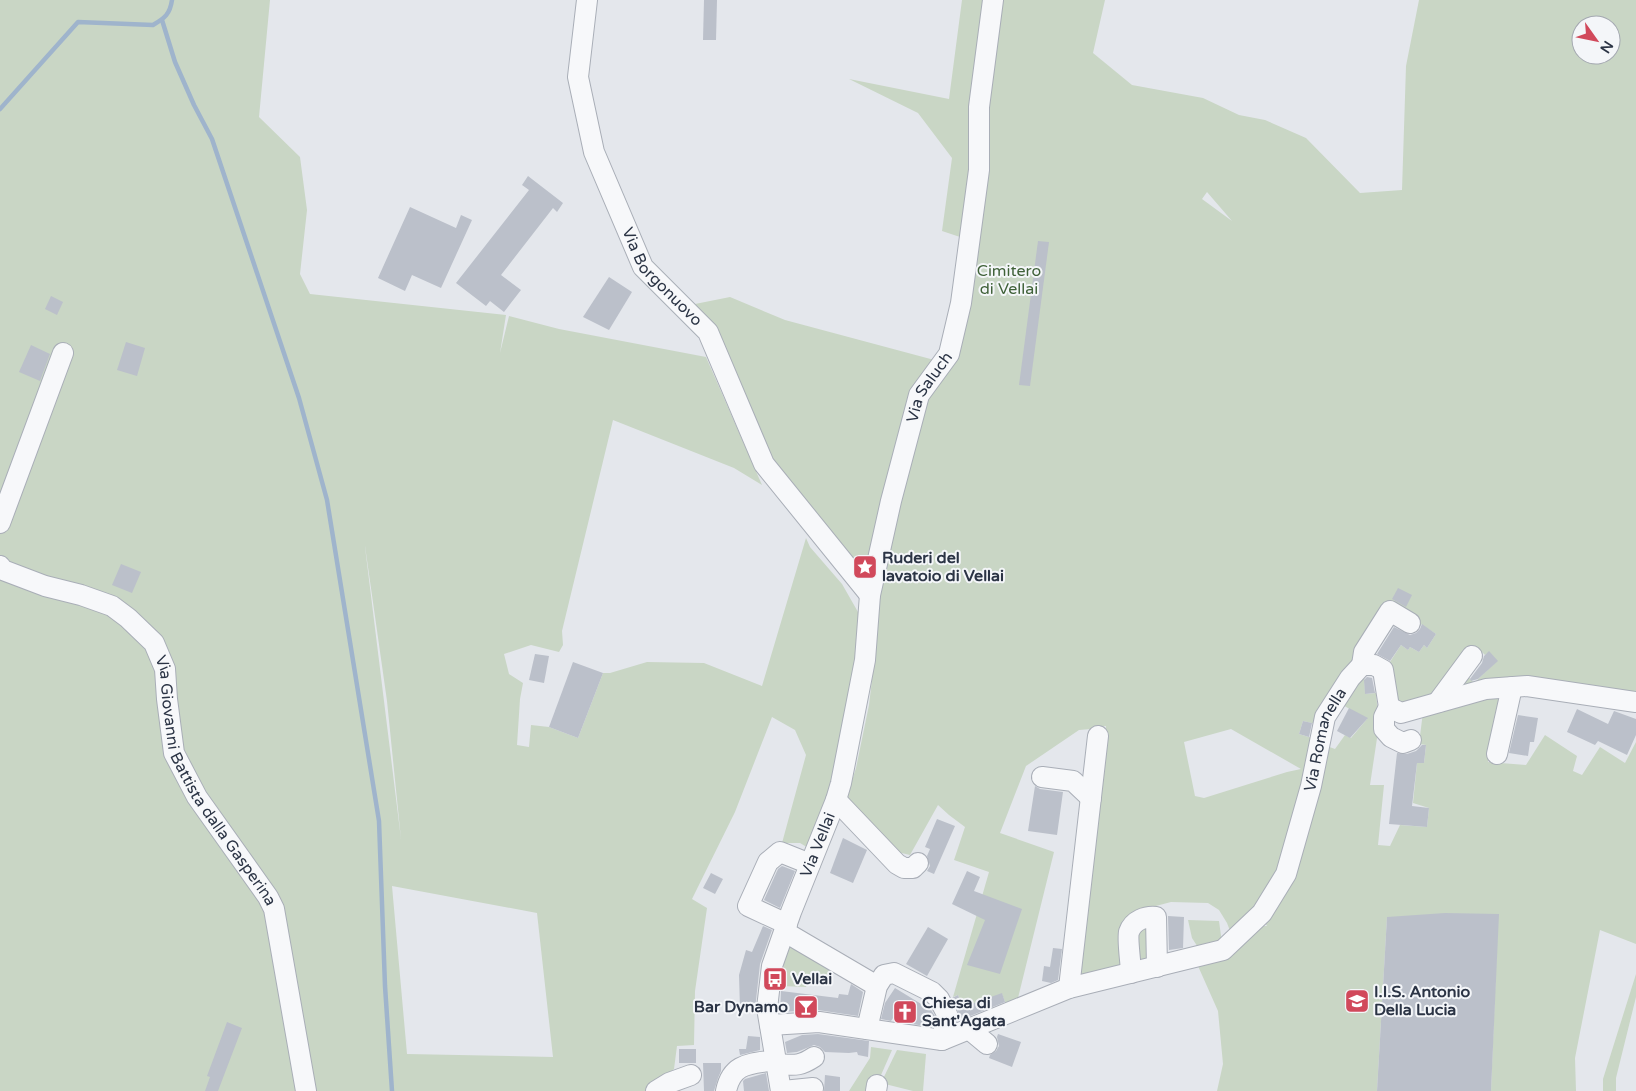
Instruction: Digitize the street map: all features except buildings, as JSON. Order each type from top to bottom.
[{"type":"street","name":"Via Borgonuovo","points":[[587,0],[578,77],[594,152],[643,266],[708,332],[764,464],[870,595]]},
{"type":"street","name":"Via Saluch","points":[[870,595],[891,501],[919,395],[949,354],[961,303],[979,170],[979,107],[993,0]]},
{"type":"street","points":[[0,523],[63,353]]},
{"type":"street","name":"Via Giovanni Battista dalla Gasperina","points":[[0,566],[3,570],[45,586],[81,595],[112,606],[128,618],[154,643],[165,669],[166,699],[174,753],[196,796],[268,897],[274,909],[306,1091]]},
{"type":"street","name":"Via Vellai","points":[[782,1091],[767,1008],[772,966],[841,783],[865,660],[870,595]]},
{"type":"street","points":[[1410,623],[1390,611],[1364,652],[1362,666],[1374,665],[1383,670],[1389,707],[1384,717],[1384,729],[1391,737],[1402,743],[1411,740]]},
{"type":"street","points":[[1438,702],[1472,656]]},
{"type":"street","name":"Via Romanella","points":[[942,1040],[1069,988],[1222,950],[1262,913],[1286,874],[1311,786],[1325,717],[1350,678],[1362,666]]},
{"type":"street","points":[[1389,707],[1401,713],[1486,689],[1527,686],[1636,702]]},
{"type":"street","points":[[1497,754],[1512,687]]},
{"type":"street","points":[[1069,988],[1098,736]]},
{"type":"street","points":[[1042,777],[1074,781],[1091,798]]},
{"type":"street","points":[[836,800],[896,864],[904,868],[913,868],[918,863]]},
{"type":"street","points":[[810,864],[780,852],[768,862],[748,906],[877,986]]},
{"type":"street","points":[[1131,973],[1129,932],[1137,921],[1148,916],[1156,916],[1157,967]]},
{"type":"street","points":[[770,1025],[819,1022],[942,1040],[947,1014],[940,1000],[932,992],[894,974],[884,975],[877,986],[867,1029]]},
{"type":"street","points":[[969,1029],[987,1044]]},
{"type":"street","points":[[726,1091],[729,1078],[735,1071],[746,1065],[776,1062],[797,1065],[803,1064],[814,1057]]},
{"type":"street","points":[[656,1091],[669,1083],[691,1075]]},
{"type":"street","points":[[782,1091],[813,1088]]},
{"type":"green space","points":[[0,0],[270,0],[259,117],[300,157],[307,210],[300,274],[310,294],[506,315],[500,353],[509,316],[559,329],[706,357],[762,485],[734,468],[613,420],[562,631],[563,645],[559,652],[531,645],[504,654],[509,674],[523,683],[517,745],[529,747],[531,725],[549,727],[578,738],[603,673],[610,673],[647,662],[704,663],[762,686],[806,538],[810,547],[842,584],[862,619],[844,750],[810,849],[800,843],[782,843],[806,755],[795,730],[772,717],[735,812],[692,899],[707,908],[695,991],[694,1045],[677,1046],[674,1069],[645,1091],[0,1091]],"holes":[[[365,547],[387,701],[401,839]],[[392,886],[537,913],[553,1057],[407,1054]]]},
{"type":"green space","name":"Cimitero di Vellai","points":[[962,0],[1105,0],[1093,53],[1132,85],[1203,98],[1239,115],[1265,120],[1306,138],[1360,193],[1402,190],[1406,66],[1419,0],[1636,0],[1636,693],[1496,678],[1449,694],[1465,673],[1474,683],[1497,661],[1489,652],[1485,655],[1477,647],[1433,700],[1391,704],[1388,665],[1401,645],[1408,650],[1410,647],[1419,652],[1424,645],[1427,648],[1436,634],[1413,619],[1405,609],[1316,724],[1303,721],[1299,734],[1312,738],[1284,874],[1232,936],[1219,910],[1208,903],[1171,902],[1152,907],[1143,913],[1126,962],[1077,981],[1073,979],[1106,726],[1079,730],[1026,766],[1000,833],[1054,852],[1017,1002],[1008,1010],[1002,994],[963,1007],[958,995],[953,997],[989,872],[954,860],[965,827],[938,805],[910,855],[893,851],[845,803],[856,768],[869,705],[883,562],[924,393],[938,386],[915,388],[877,563],[858,570],[769,460],[714,324],[695,304],[730,297],[785,320],[938,361],[966,239],[942,231],[952,158],[918,113],[849,79],[949,99]],"holes":[[[1207,192],[1232,221],[1202,199]],[[1231,729],[1301,769],[1204,798],[1195,796],[1184,742]]]},
{"type":"green space","points":[[1364,670],[1365,694],[1376,693],[1379,725],[1370,785],[1384,785],[1378,845],[1390,846],[1400,825],[1427,827],[1429,808],[1413,803],[1417,763],[1424,763],[1426,745],[1419,744],[1423,712],[1506,688],[1488,762],[1526,765],[1545,735],[1577,756],[1573,771],[1582,775],[1600,747],[1625,763],[1636,742],[1636,944],[1600,930],[1575,1058],[1576,1091],[1491,1091],[1498,917],[1387,917],[1377,1091],[1217,1091],[1223,1064],[1218,1011],[1198,966],[1216,960],[1259,926],[1267,926],[1264,921],[1298,868],[1324,745],[1335,749],[1345,735],[1351,738],[1367,719],[1341,704]]},
{"type":"green space","points":[[1188,920],[1219,921],[1222,943],[1201,952],[1192,938]]},
{"type":"green space","points":[[1137,927],[1146,927],[1149,930],[1148,960],[1132,961]]},
{"type":"green space","points":[[789,943],[831,964],[827,977],[813,972],[806,987],[781,986],[785,954]]},
{"type":"green space","points":[[1636,974],[1636,997],[1616,1078],[1616,1091],[1603,1091],[1603,1079]]},
{"type":"green space","points":[[871,1047],[892,1050],[874,1091],[849,1091],[870,1058]]},
{"type":"green space","points":[[897,1050],[926,1054],[923,1091],[913,1091],[881,1083]]},
{"type":"waterway","points":[[0,109],[78,22],[153,25],[166,15],[172,0]]},
{"type":"waterway","points":[[162,20],[175,62],[212,139],[299,398],[327,500],[379,821],[385,986],[392,1091]]},
{"type":"place","name":"Ruderi del lavatoio di Vellai","points":[[865,567]]},
{"type":"place","name":"Vellai","points":[[775,979]]},
{"type":"place","name":"I.I.S. Antonio Della Lucia","points":[[1357,1001]]},
{"type":"place","name":"Bar Dynamo","points":[[806,1007]]},
{"type":"place","name":"Chiesa di Sant'Agata","points":[[905,1012]]}]
